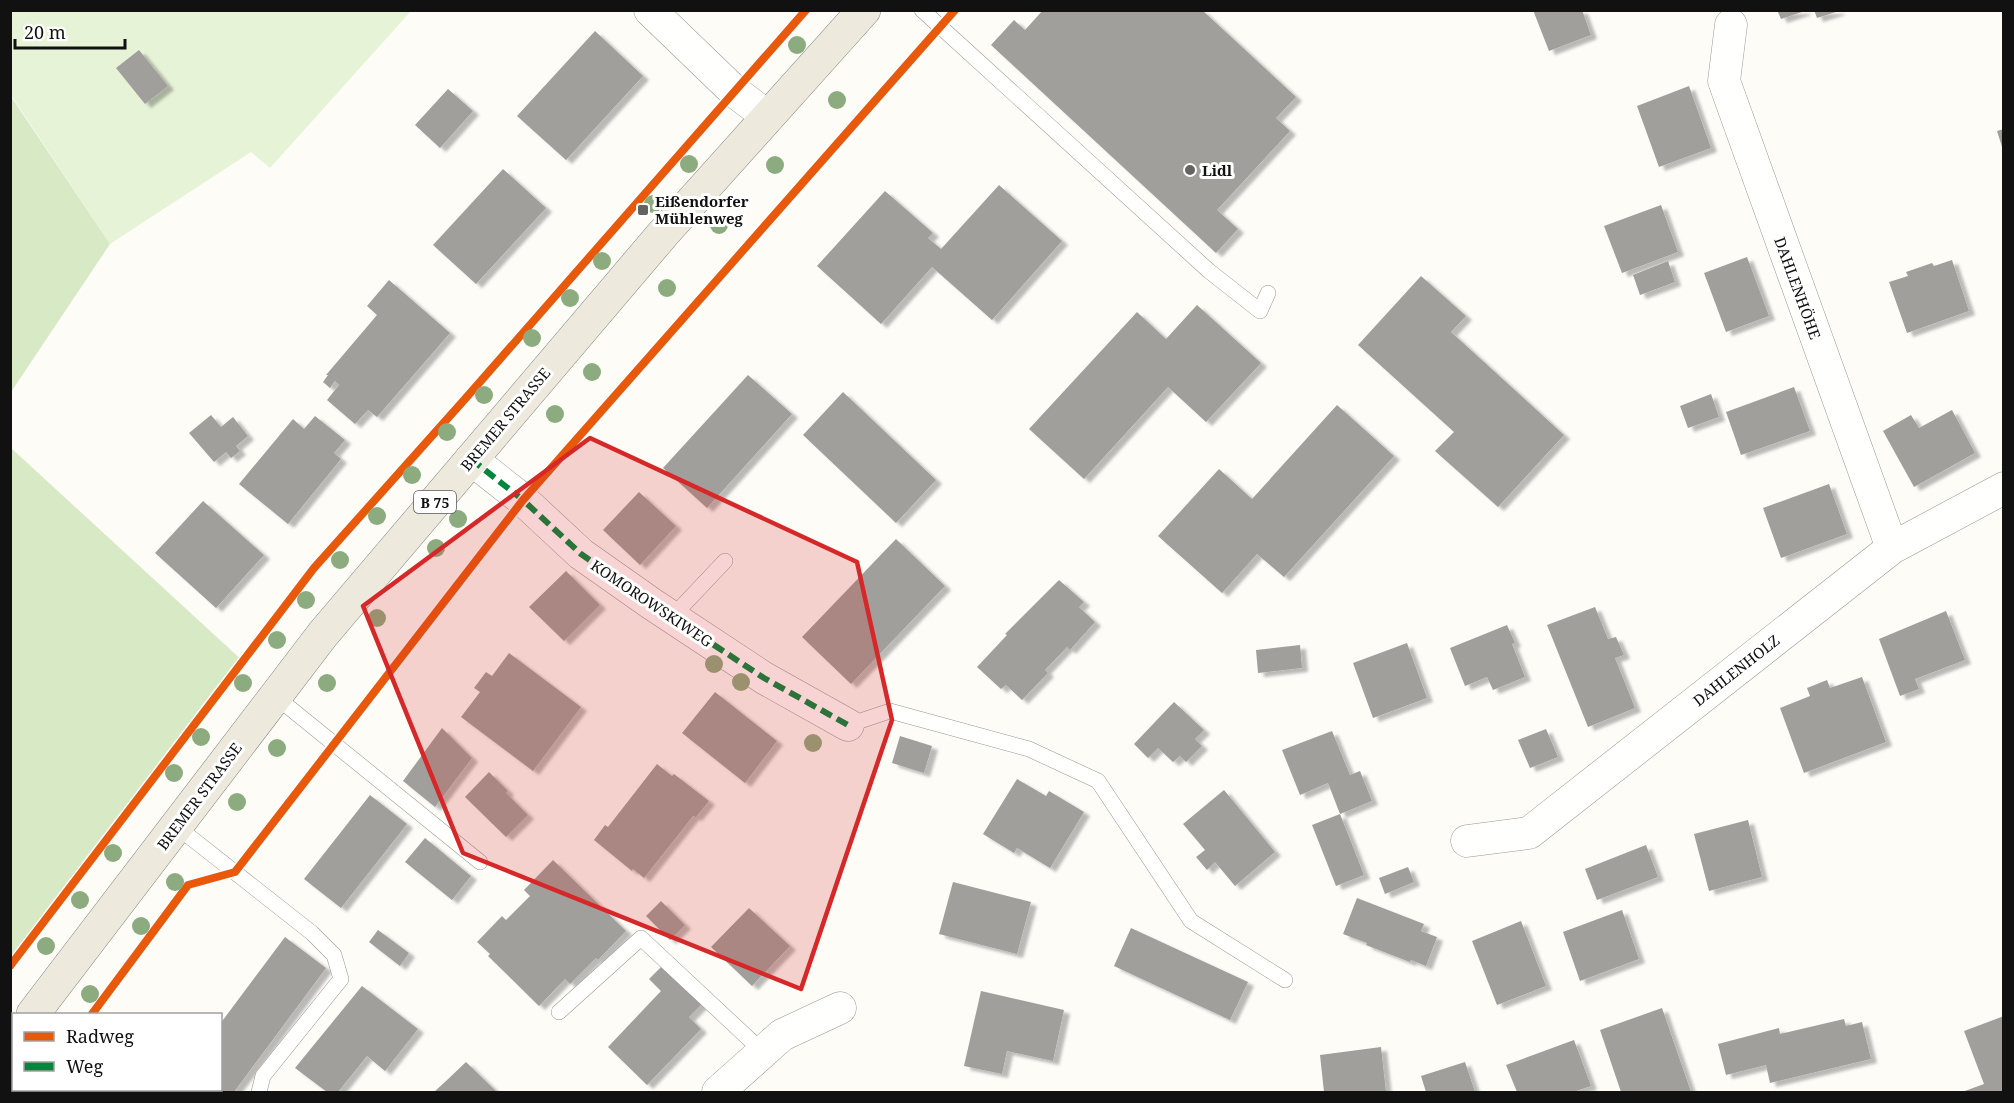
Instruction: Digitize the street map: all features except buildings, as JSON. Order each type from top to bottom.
[{"type":"main road","name":"BREMER STRASSE","points":[[34,1013],[323,634],[662,235],[864,10]]},
{"type":"street","points":[[650,10],[734,91],[768,117]]},
{"type":"street","name":"DAHLENHÖHE","points":[[1731,25],[1724,81],[1892,548]]},
{"type":"street","name":"KOMOROWSKIWEG","points":[[471,459],[523,500],[581,554],[764,678],[848,725]]},
{"type":"street","name":"DAHLENHOLZ","points":[[1467,841],[1528,833],[1892,548],[2004,488]]},
{"type":"street","points":[[718,1092],[782,1035],[840,1008]]},
{"type":"lane","points":[[922,10],[1209,271],[1260,311],[1268,292]]},
{"type":"lane","points":[[672,617],[725,561]]},
{"type":"lane","points":[[275,696],[480,862]]},
{"type":"lane","points":[[848,725],[890,711],[1029,749],[1098,781],[1191,921],[1285,980]]},
{"type":"lane","points":[[176,826],[312,933],[334,955],[341,979],[263,1076],[259,1092]]},
{"type":"lane","points":[[559,1012],[641,938],[763,1052]]},
{"type":"highlighted area","points":[[590,438],[857,562],[892,720],[801,989],[463,853],[363,606]]},
{"type":"green space","points":[[10,11],[411,11],[270,168],[251,152],[110,244],[11,95]]},
{"type":"green space","points":[[10,95],[110,244],[11,392],[10,392]]},
{"type":"green space","points":[[11,448],[245,663],[10,965]]},
{"type":"marked path","points":[[471,459],[523,500],[581,554],[764,678],[848,725]]},
{"type":"cycle path","points":[[10,966],[314,568],[806,10]]},
{"type":"cycle path","points":[[93,1013],[188,885],[235,872],[523,500],[955,10]]},
{"type":"place","name":"Lidl","points":[[1190,170]]},
{"type":"place","name":"Eißendorfer Mühlenweg","points":[[643,210]]}]
